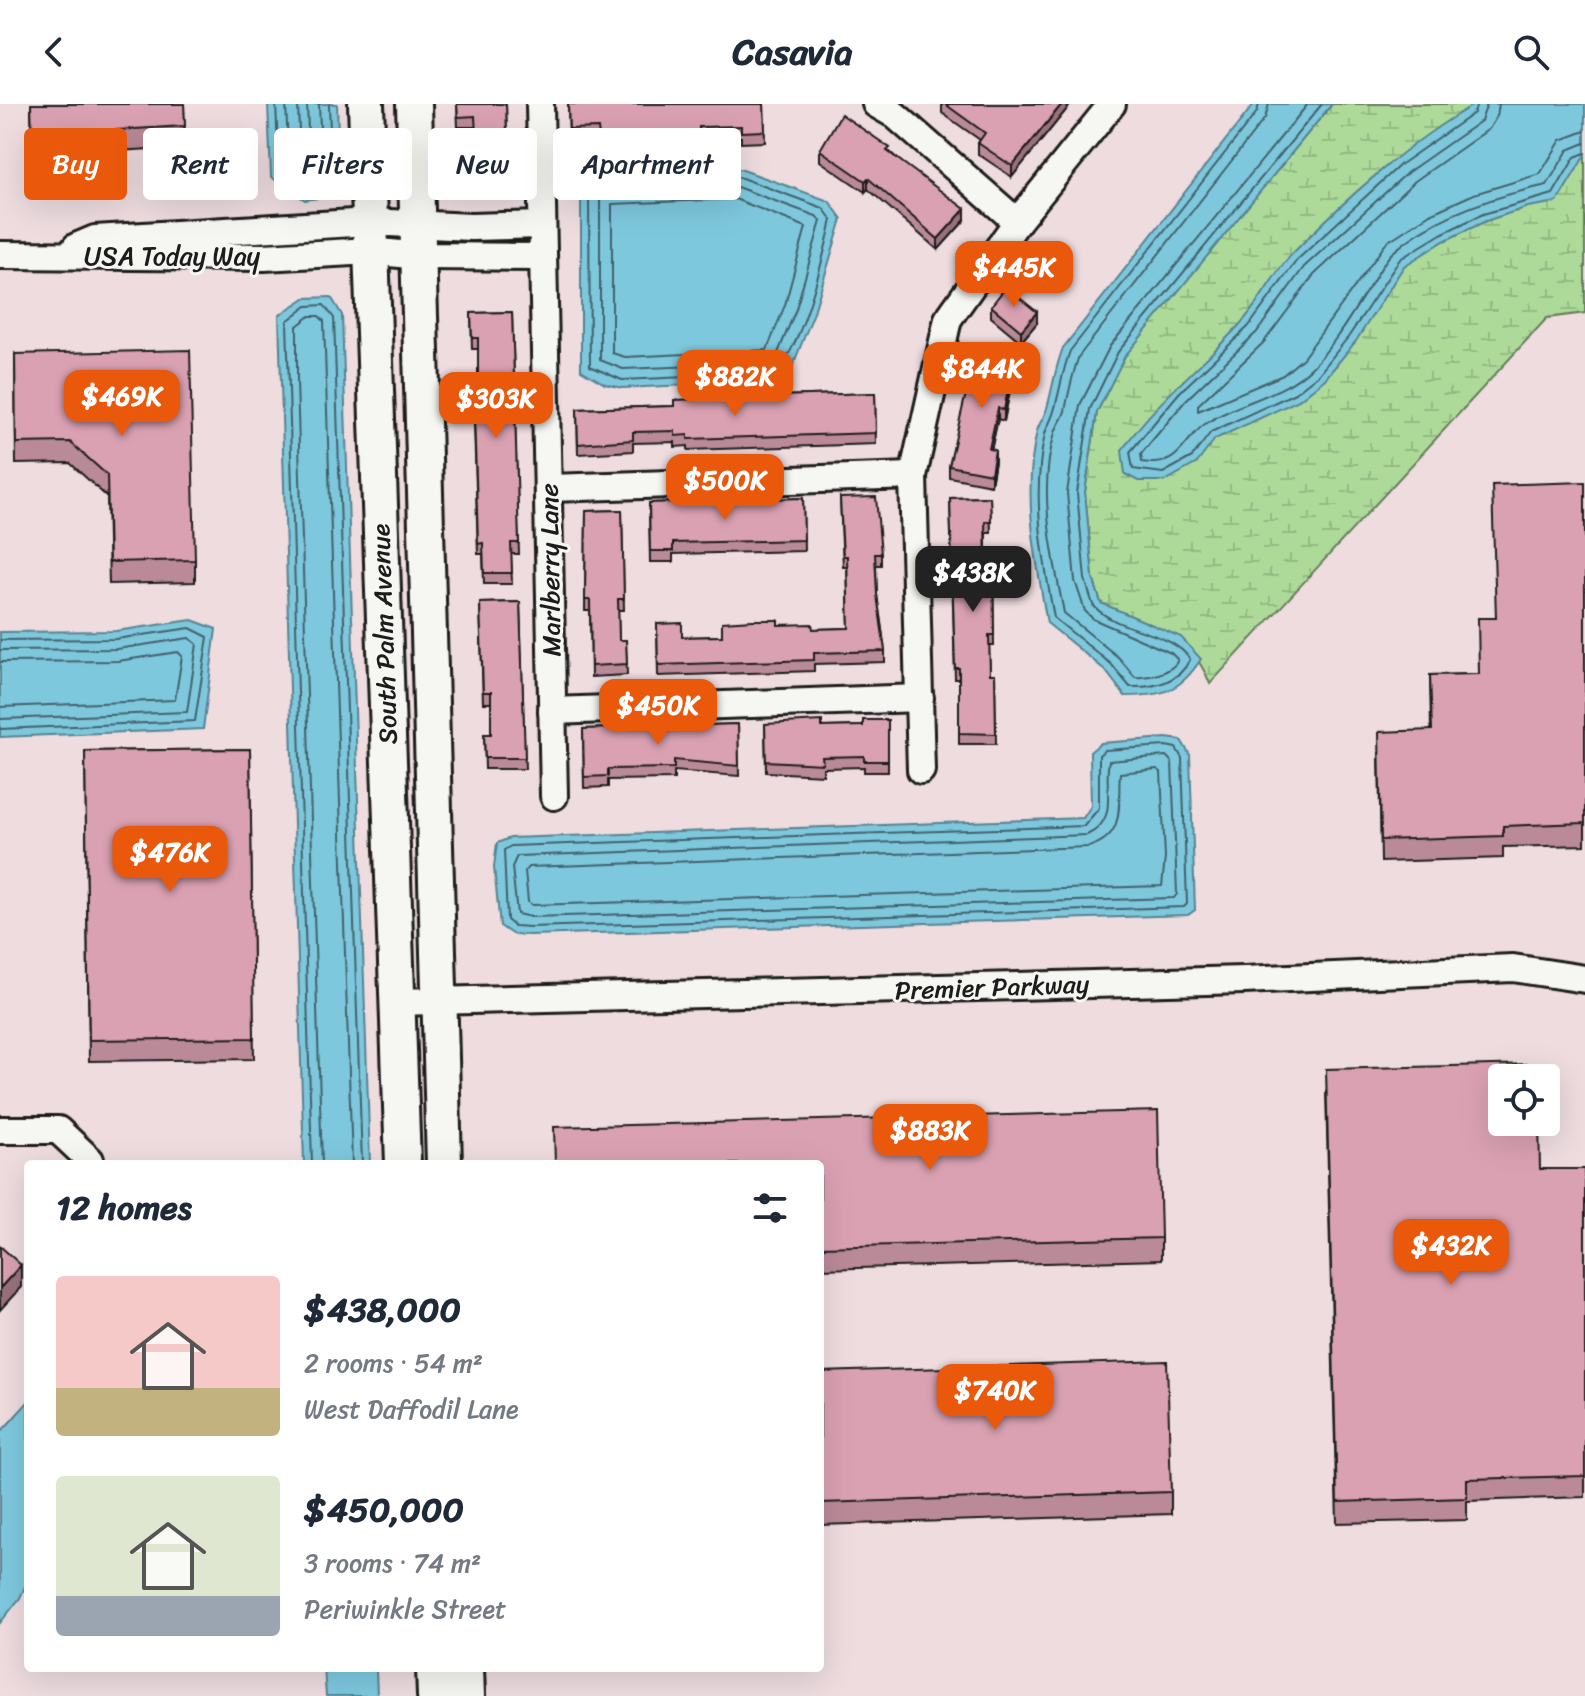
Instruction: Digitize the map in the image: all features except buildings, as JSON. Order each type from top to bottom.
[{"type":"main road","name":"South Palm Avenue","points":[[366,104],[403,1160]]},
{"type":"main road","name":"South Palm Avenue","points":[[414,104],[444,1160]]},
{"type":"main road","points":[[434,1672],[435,1696]]},
{"type":"main road","points":[[466,1672],[467,1696]]},
{"type":"street","name":"Marlberry Lane","points":[[540,104],[554,796]]},
{"type":"street","points":[[921,770],[913,476],[948,319],[1017,222],[1112,104]]},
{"type":"street","points":[[891,108],[1017,222]]},
{"type":"street","name":"USA Today Way","points":[[419,240],[471,227],[541,225]]},
{"type":"street","name":"USA Today Way","points":[[0,255],[54,256],[95,239],[369,236],[541,257]]},
{"type":"street","points":[[550,488],[913,476]]},
{"type":"street","points":[[552,711],[920,698]]},
{"type":"street","name":"Premier Parkway","points":[[397,1002],[1244,980],[1513,968],[1585,979]]},
{"type":"street","points":[[0,1130],[58,1130],[90,1160]]},
{"type":"green space","points":[[1332,104],[1585,104],[1585,313],[1547,318],[1210,684],[1191,652],[1179,641],[1101,603],[1093,578],[1085,492],[1097,412],[1124,356]]},
{"type":"water","points":[[268,104],[337,104],[338,128],[274,128],[274,179],[271,177]]},
{"type":"water","points":[[1254,104],[1332,104],[1125,356],[1097,412],[1085,492],[1093,578],[1101,603],[1181,637],[1201,659],[1185,679],[1169,690],[1125,696],[1105,670],[1047,623],[1032,527],[1031,479],[1037,431],[1046,411],[1063,348]]},
{"type":"water","points":[[1475,104],[1585,104],[1585,155],[1557,202],[1528,207],[1486,221],[1444,241],[1404,266],[1356,341],[1325,379],[1299,400],[1215,439],[1197,463],[1165,481],[1138,481],[1125,474],[1122,450],[1135,432],[1242,322],[1292,254],[1379,173],[1427,135]]},
{"type":"water","points":[[741,169],[829,201],[842,219],[813,315],[791,370],[776,381],[622,388],[605,384],[581,370],[581,200],[741,200]]},
{"type":"water","points":[[331,297],[342,315],[370,1160],[304,1160],[279,315],[305,298]]},
{"type":"water","points":[[192,620],[216,629],[203,729],[0,737],[0,632],[116,631]]},
{"type":"water","points":[[1166,738],[1181,740],[1190,755],[1195,910],[1188,915],[530,935],[512,934],[500,926],[494,867],[497,843],[510,838],[1083,818],[1091,806],[1090,752],[1101,743]]},
{"type":"water","points":[[24,1406],[24,1589],[0,1623],[0,1433]]},
{"type":"water","points":[[324,1672],[376,1672],[377,1696],[326,1696]]}]
